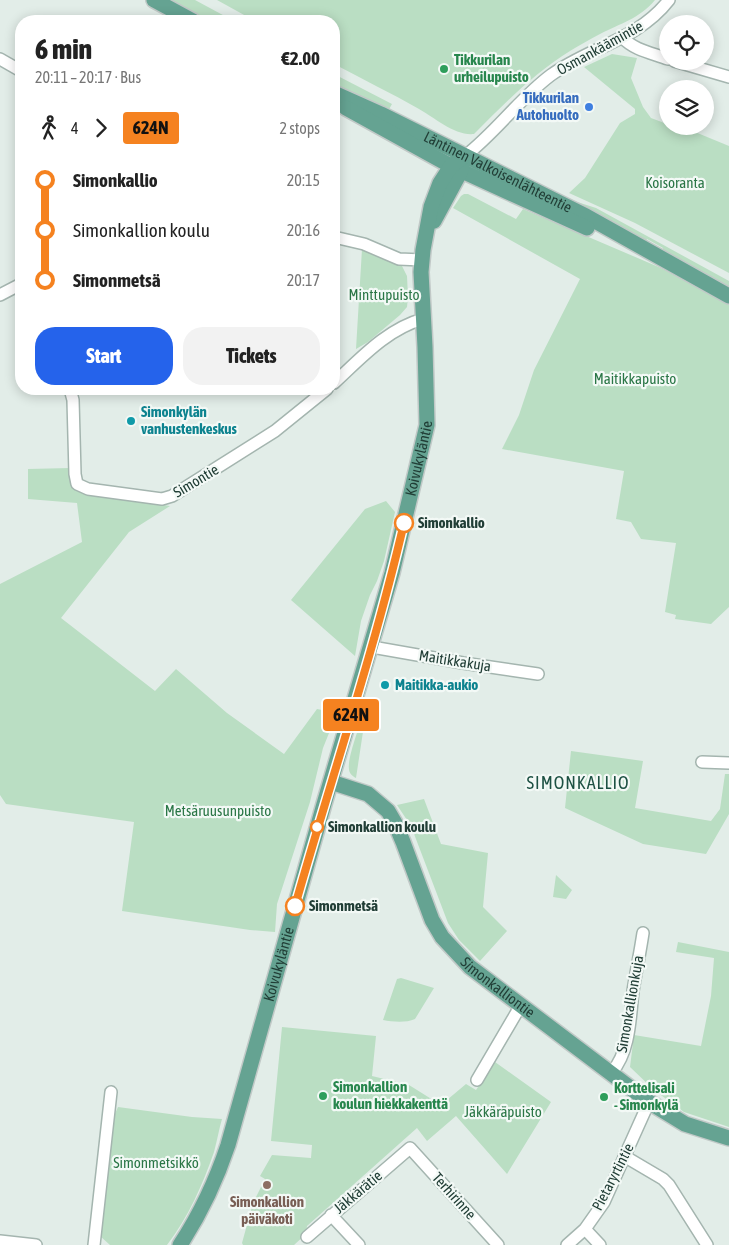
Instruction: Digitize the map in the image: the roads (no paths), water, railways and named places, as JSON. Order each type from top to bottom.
[{"type":"main road","points":[[154,0],[182,15]]},
{"type":"main road","name":"Läntinen Valkoisenlähteentie","points":[[340,96],[382,114],[586,216],[729,296]]},
{"type":"main road","name":"Läntinen Valkoisenlähteentie","points":[[340,104],[456,169],[590,229],[661,258]]},
{"type":"main road","name":"Koivukyläntie","points":[[180,1245],[205,1203],[217,1177],[228,1145],[392,573],[427,425],[428,411],[421,272],[431,207],[440,183],[456,169],[465,156]]},
{"type":"main road","name":"Simonkalliontie","points":[[331,782],[368,794],[388,811],[395,822],[432,920],[442,937],[470,967],[612,1072],[649,1102],[685,1124],[729,1138]]},
{"type":"street","name":"Osmankäämintie","points":[[465,156],[482,143],[509,113],[551,76],[588,53],[623,38],[640,28],[652,19],[669,0]]},
{"type":"street","points":[[623,38],[635,47],[659,56]]},
{"type":"street","points":[[0,59],[15,68]]},
{"type":"street","points":[[705,70],[729,77]]},
{"type":"street","points":[[340,238],[364,244],[400,259],[422,260]]},
{"type":"street","points":[[0,295],[15,287]]},
{"type":"street","points":[[340,378],[392,332],[412,322],[424,319]]},
{"type":"street","name":"Simontie","points":[[72,395],[77,484],[88,488],[162,499],[172,496],[275,431],[320,395]]},
{"type":"street","name":"Maitikkakuja","points":[[372,647],[538,674]]},
{"type":"street","points":[[702,762],[729,763]]},
{"type":"street","name":"Simonkallionkuja","points":[[612,1072],[623,1054],[643,933]]},
{"type":"street","points":[[477,1080],[521,1005]]},
{"type":"street","points":[[94,1245],[111,1092]]},
{"type":"street","name":"Pietaryrtintie","points":[[567,1245],[585,1229],[604,1202],[649,1102]]},
{"type":"street","name":"Jäkkärätie","points":[[306,1238],[410,1148]]},
{"type":"street","name":"Terhirinne","points":[[410,1148],[498,1245]]},
{"type":"street","points":[[624,1156],[669,1185],[707,1245]]},
{"type":"street","points":[[331,1215],[359,1245]]},
{"type":"street","points":[[585,1229],[600,1245]]},
{"type":"street","points":[[0,1241],[36,1245]]},
{"type":"place","name":"Tikkurilan urheilupuisto","points":[[444,69]]},
{"type":"place","name":"Tikkurilan Autohuolto","points":[[589,107]]},
{"type":"place","name":"Simonkylän vanhustenkeskus","points":[[131,421]]},
{"type":"place","name":"Simonkallio","points":[[404,523]]},
{"type":"place","name":"Maitikka-aukio","points":[[385,685]]},
{"type":"place","name":"Simonkallion koulu","points":[[317,827]]},
{"type":"place","name":"Simonmetsä","points":[[295,906]]},
{"type":"place","name":"Simonkallion koulun hiekkakenttä","points":[[323,1096]]},
{"type":"place","name":"Korttelisali - Simonkylä","points":[[604,1097]]},
{"type":"place","name":"Simonkallion päiväkoti","points":[[267,1185]]},
{"type":"district","name":"SIMONKALLIO","points":[[578,783]]},
{"type":"park label","name":"Koisoranta","points":[[675,183]]},
{"type":"park label","name":"Minttupuisto","points":[[384,295]]},
{"type":"park label","name":"Maitikkapuisto","points":[[635,379]]},
{"type":"park label","name":"Metsäruusunpuisto","points":[[218,811]]},
{"type":"park label","name":"Jäkkäräpuisto","points":[[503,1112]]},
{"type":"park label","name":"Simonmetsikkö","points":[[156,1163]]}]
